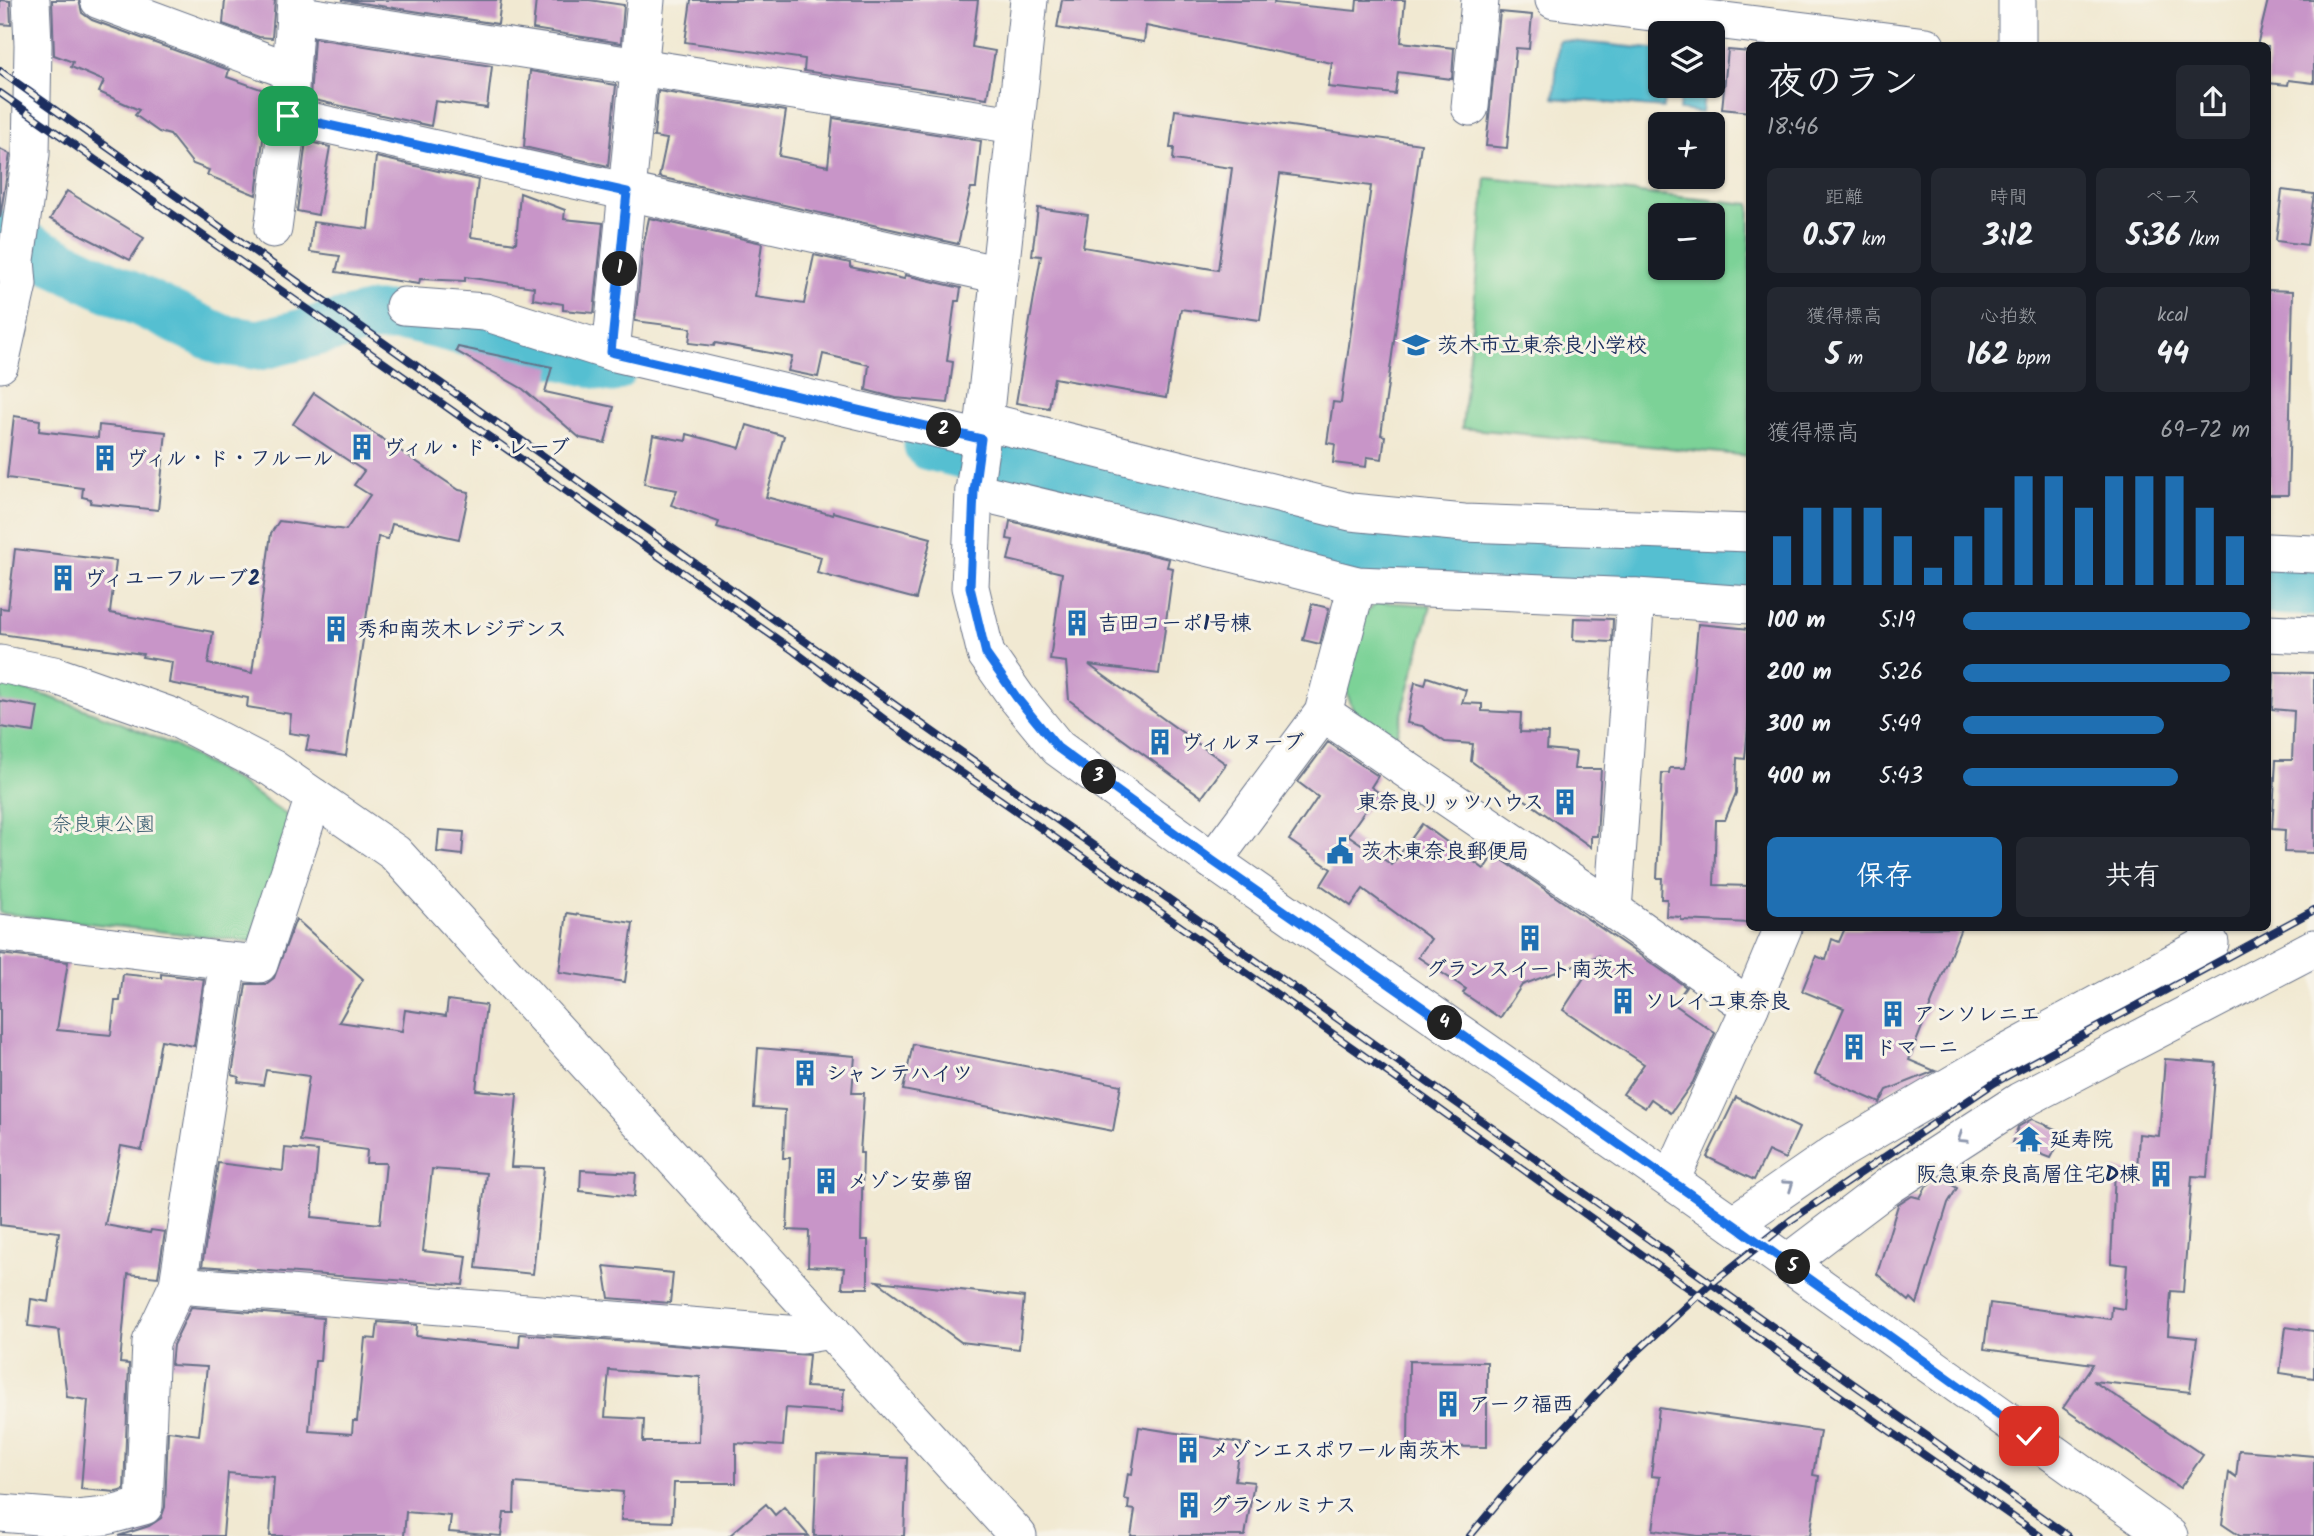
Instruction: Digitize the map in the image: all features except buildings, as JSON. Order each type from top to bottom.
[{"type":"street","points":[[0,364],[11,272],[12,203],[31,154],[31,0]]},
{"type":"street","points":[[99,0],[291,71]]},
{"type":"street","points":[[611,352],[646,0]]},
{"type":"street","points":[[1029,0],[975,487],[970,587],[986,654],[1017,698],[1058,748],[1213,861],[1671,1180],[2169,1536]]},
{"type":"street","points":[[1470,107],[1480,0]]},
{"type":"street","points":[[1554,0],[1894,42]]},
{"type":"street","points":[[2017,0],[2017,42]]},
{"type":"street","points":[[273,229],[288,116],[295,7],[639,66],[1015,125]]},
{"type":"street","points":[[288,116],[1000,275]]},
{"type":"street","points":[[404,306],[485,312],[611,352],[983,430],[1351,512],[1464,523],[1746,533]]},
{"type":"street","points":[[975,487],[1357,585],[1636,597],[1746,605]]},
{"type":"street","points":[[2271,552],[2314,554]]},
{"type":"street","points":[[1213,861],[1323,713],[1357,585]]},
{"type":"street","points":[[1613,910],[1636,597]]},
{"type":"street","points":[[2271,633],[2314,635]]},
{"type":"street","points":[[0,664],[54,675],[173,717],[272,768],[395,853],[1018,1536]]},
{"type":"street","points":[[1323,713],[1613,910],[1750,1007]]},
{"type":"street","points":[[0,933],[259,964],[314,797]]},
{"type":"street","points":[[1671,1180],[1782,931]]},
{"type":"street","points":[[1733,1224],[1834,1154],[1996,1059],[2210,943]]},
{"type":"street","points":[[1787,1263],[1890,1185],[2020,1101],[2314,948]]},
{"type":"street","points":[[0,1513],[76,1519],[107,1526],[144,1506],[151,1342],[178,1285],[228,961]]},
{"type":"street","points":[[1996,1059],[2020,1101]]},
{"type":"street","points":[[178,1285],[801,1335],[831,1330]]},
{"type":"green space","points":[[1486,178],[1746,204],[1746,456],[1462,428]]},
{"type":"green space","points":[[1377,602],[1431,605],[1395,741],[1354,712],[1345,688],[1361,618]]},
{"type":"green space","name":"奈良東公園","points":[[0,683],[50,697],[173,745],[235,780],[293,819],[253,942],[0,913]]},
{"type":"water","points":[[1559,40],[1648,49],[1648,98],[1664,98],[1663,108],[1554,98]]},
{"type":"water","points":[[1680,98],[1704,98],[1702,112],[1679,110]]},
{"type":"waterway","points":[[0,235],[222,340],[259,345],[372,317],[411,317],[612,367]]},
{"type":"waterway","points":[[929,445],[1357,550],[1460,558],[1746,569]]},
{"type":"waterway","points":[[2271,589],[2314,591]]},
{"type":"railway","points":[[0,71],[2068,1536]]},
{"type":"railway","points":[[0,93],[794,651],[889,723],[1411,1089],[2040,1536]]},
{"type":"railway","points":[[1470,1536],[1523,1472],[1630,1358],[1706,1288],[1791,1220],[1994,1083],[2314,910]]},
{"type":"place","name":"茨木市立東奈良小学校","points":[[1416,345]]},
{"type":"place","name":"ヴィル・ド・レーブ","points":[[362,447]]},
{"type":"place","name":"ヴィル・ド・フルール","points":[[105,458]]},
{"type":"place","name":"ヴィユーフルーブ2","points":[[63,578]]},
{"type":"place","name":"吉田コーポ1号棟","points":[[1077,623]]},
{"type":"place","name":"秀和南茨木レジデンス","points":[[336,629]]},
{"type":"place","name":"ヴィルヌーブ","points":[[1160,742]]},
{"type":"place","name":"東奈良リッツハウス","points":[[1565,802]]},
{"type":"place","name":"茨木東奈良郵便局","points":[[1340,851]]},
{"type":"place","name":"グランスイート南茨木","points":[[1530,938]]},
{"type":"place","name":"ソレイユ東奈良","points":[[1623,1001]]},
{"type":"place","name":"アンソレニエ","points":[[1893,1014]]},
{"type":"place","name":"ドマーニ","points":[[1854,1047]]},
{"type":"place","name":"シャンテハイツ","points":[[805,1073]]},
{"type":"place","name":"延寿院","points":[[2029,1139]]},
{"type":"place","name":"阪急東奈良高層住宅D棟","points":[[2161,1174]]},
{"type":"place","name":"メゾン安夢留","points":[[826,1181]]},
{"type":"place","name":"アーク福西","points":[[1448,1404]]},
{"type":"place","name":"メゾンエスポワール南茨木","points":[[1188,1450]]},
{"type":"place","name":"グランルミナス","points":[[1189,1505]]},
{"type":"route","points":[[288,116],[627,192],[611,352],[981,439],[974,491],[970,587],[986,654],[1017,698],[1058,748],[1213,861],[1733,1224],[2029,1436]]}]
